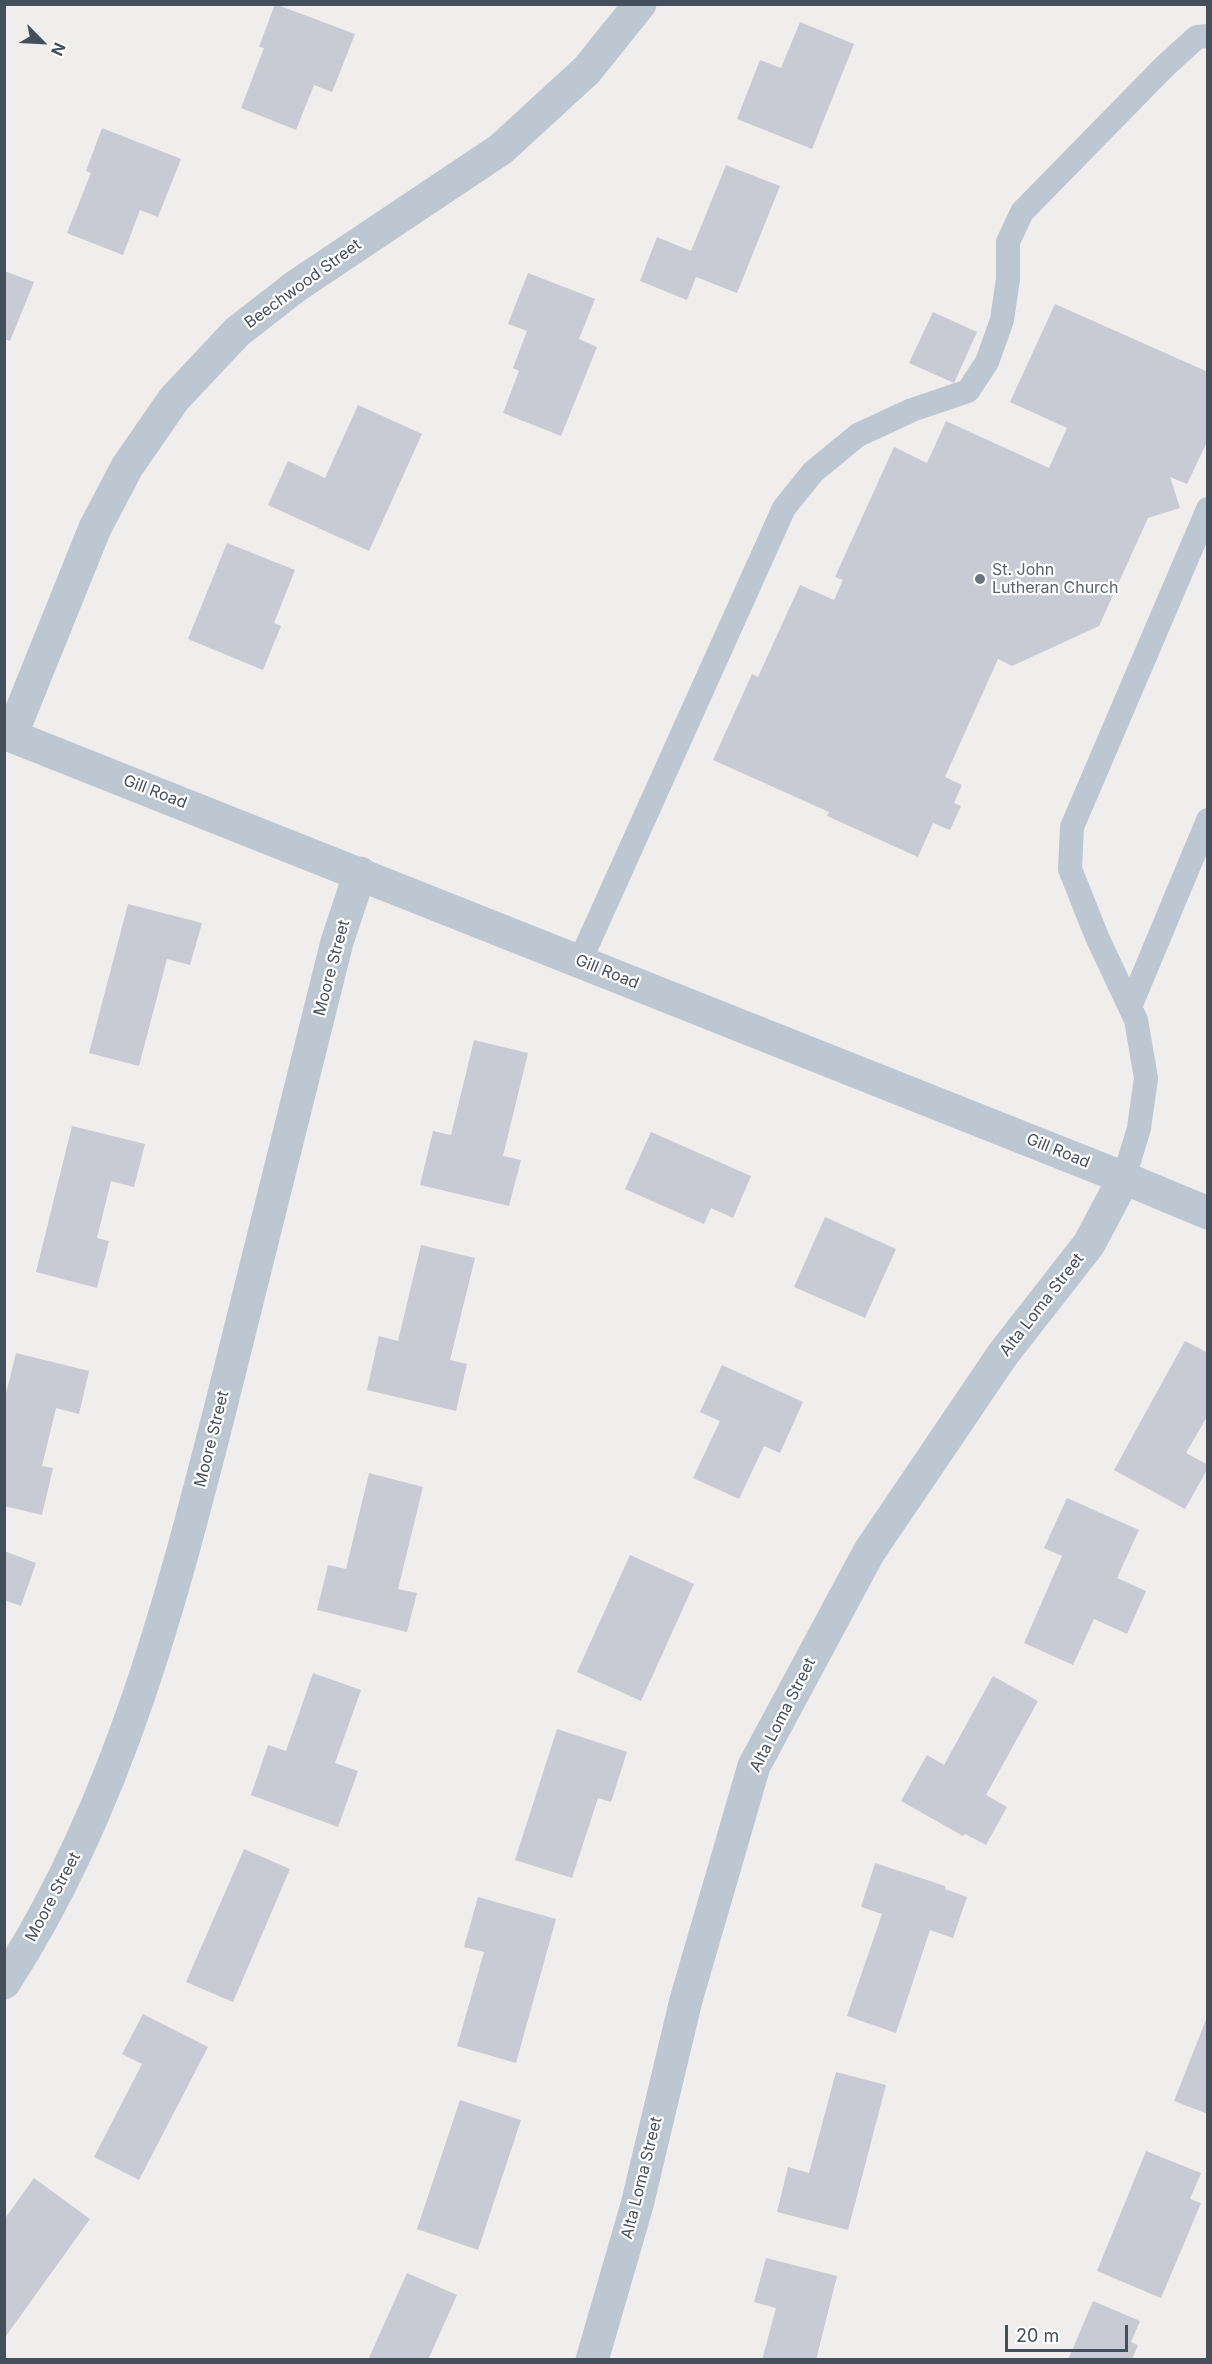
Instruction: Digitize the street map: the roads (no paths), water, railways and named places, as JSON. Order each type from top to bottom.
[{"type":"street","name":"Beechwood Street","points":[[8,735],[95,528],[127,467],[174,399],[237,332],[296,286],[501,149],[587,70],[640,4]]},
{"type":"street","name":"Gill Road","points":[[8,735],[360,873],[1208,1213]]},
{"type":"street","name":"Moore Street","points":[[4,1983],[69,1871],[119,1751],[183,1557],[337,942],[360,873]]},
{"type":"street","name":"Alta Loma Street","points":[[592,2360],[637,2205],[686,2000],[754,1766],[869,1552],[1003,1354],[1089,1244],[1124,1178]]},
{"type":"lane","points":[[580,961],[784,508],[813,472],[858,435],[912,410],[968,391],[987,362],[1002,320],[1008,279],[1008,242],[1022,212],[1165,66],[1197,37],[1208,36]]},
{"type":"lane","points":[[1124,1178],[1139,1128],[1146,1078],[1136,1020],[1097,937],[1070,869],[1072,827],[1208,509]]},
{"type":"lane","points":[[1130,1007],[1208,820]]},
{"type":"place","name":"St. John Lutheran Church","points":[[980,579]]}]
